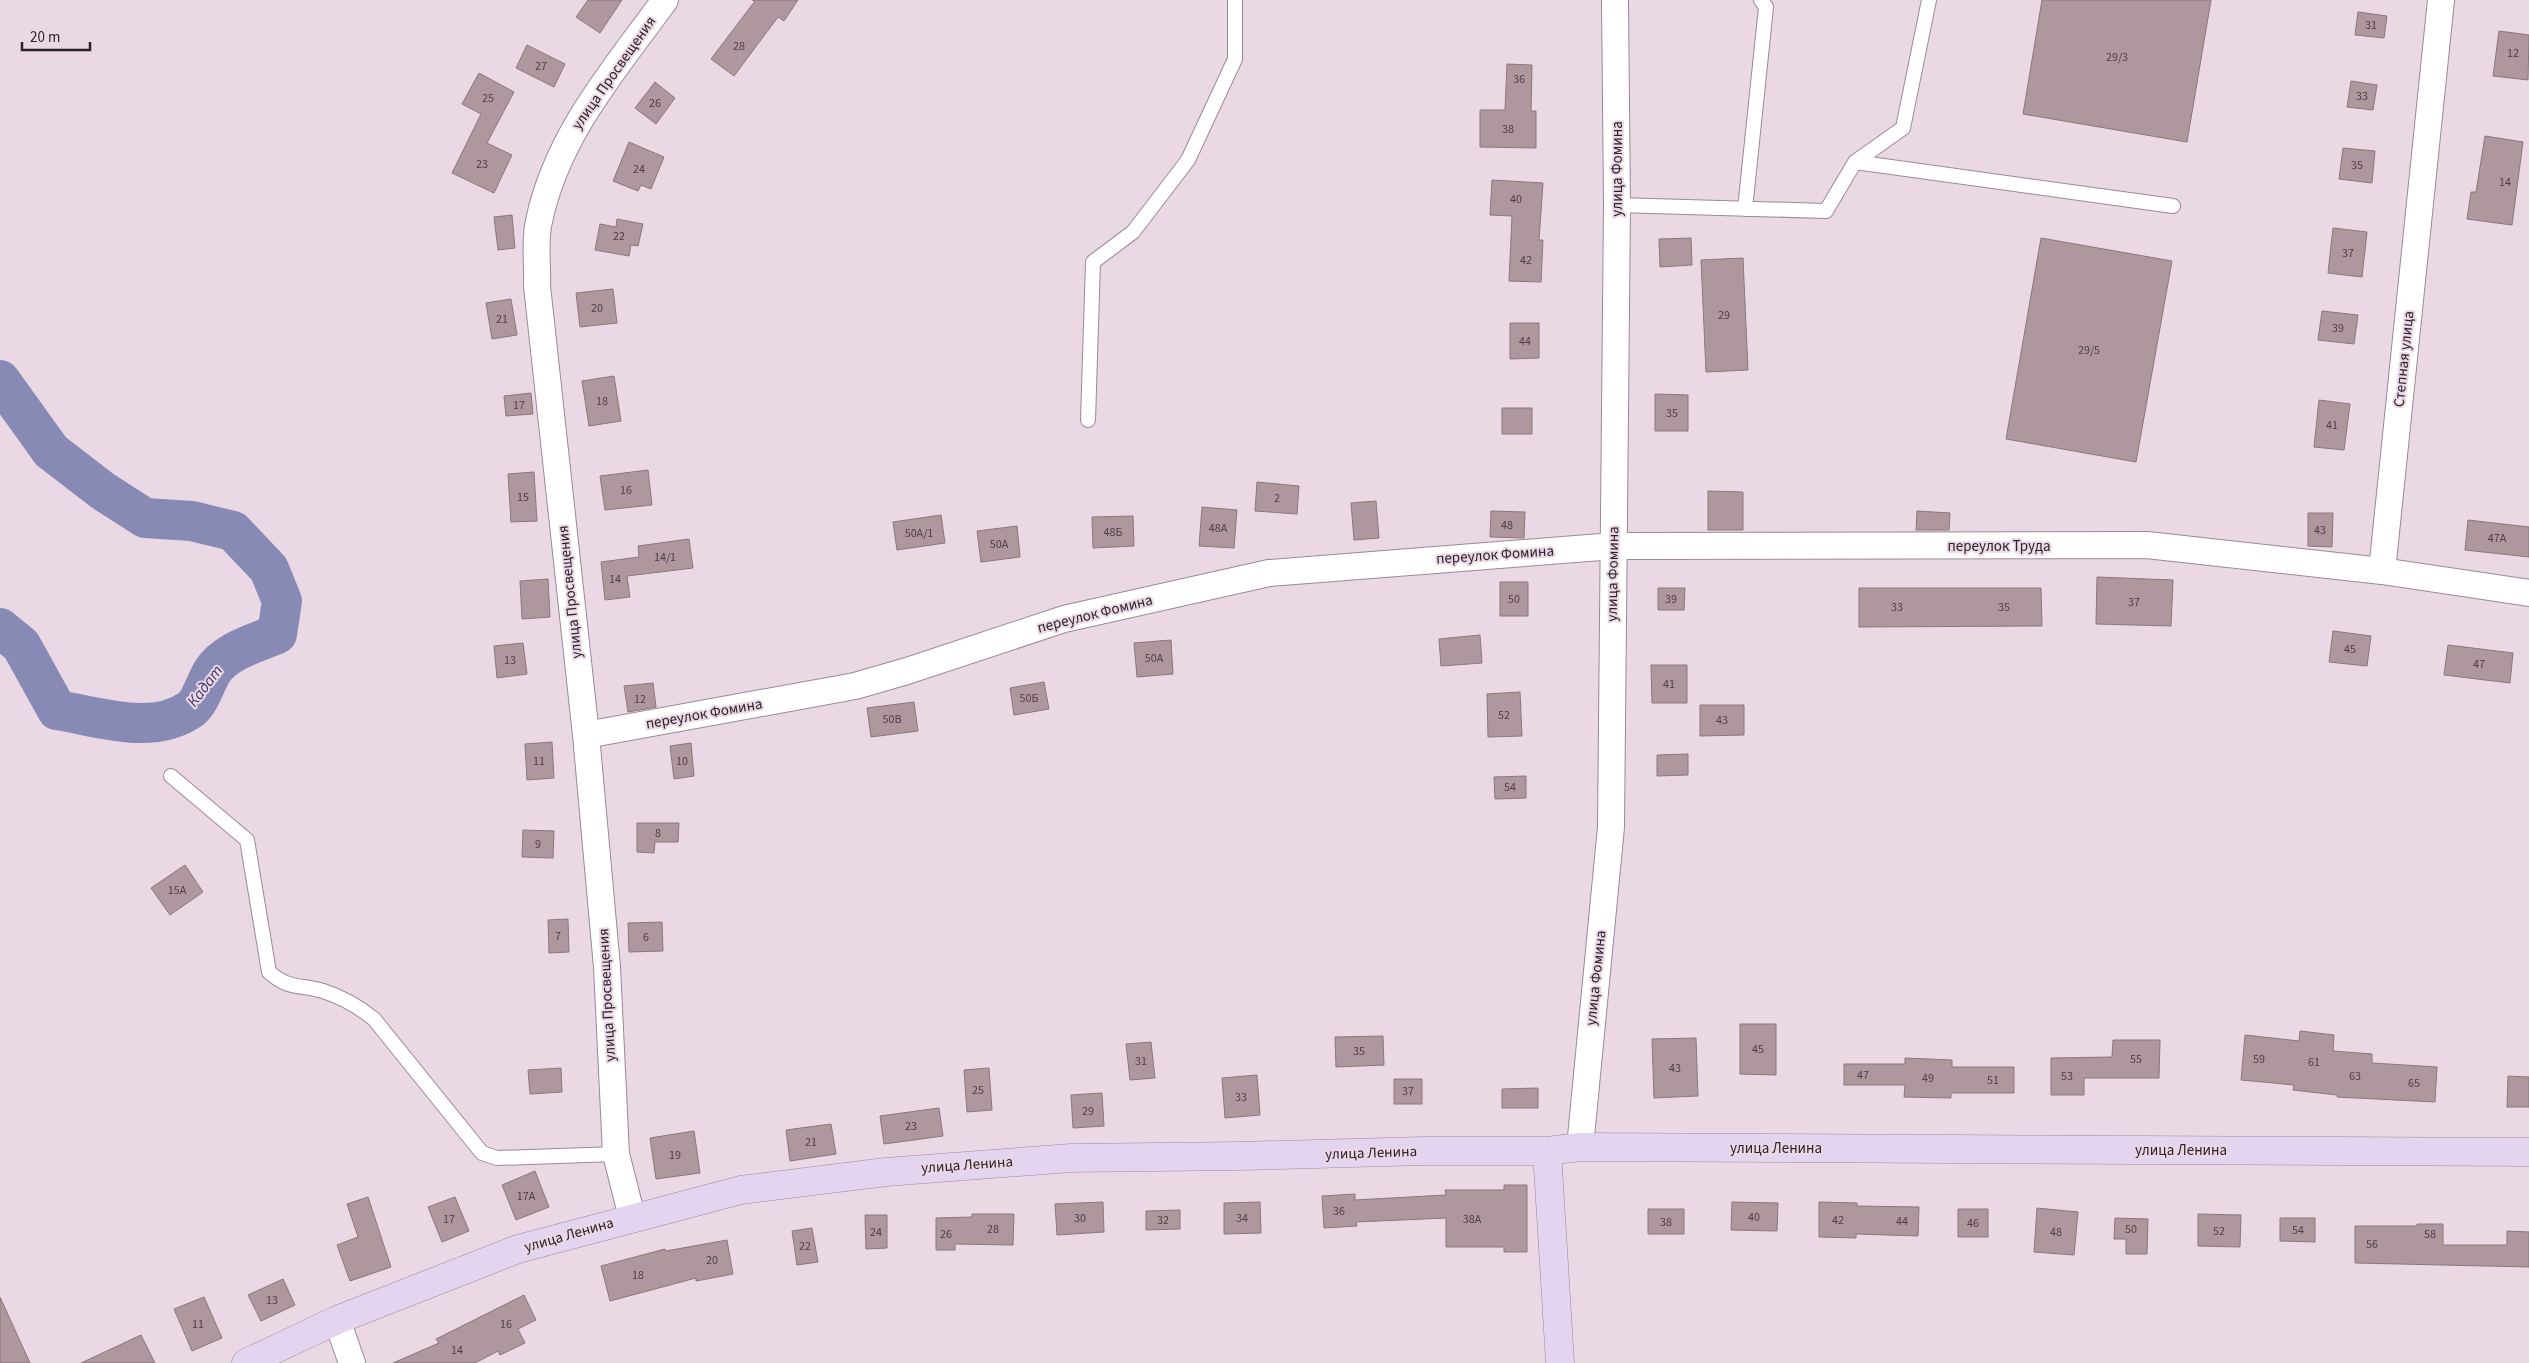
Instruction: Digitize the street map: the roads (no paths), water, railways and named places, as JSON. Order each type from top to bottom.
[{"type":"street","name":"улица Просвещения","points":[[632,1218],[616,1154],[607,967],[586,735],[537,286],[538,223],[552,173],[580,118],[665,0]]},
{"type":"street","name":"улица Фомина","points":[[1580,1146],[1611,827],[1617,205],[1615,0]]},
{"type":"street","name":"Степная улица","points":[[2382,571],[2441,0]]},
{"type":"street","name":"переулок Фомина","points":[[586,735],[855,686],[907,672],[1064,619],[1269,573],[1614,546]]},
{"type":"street","name":"переулок Труда","points":[[1614,546],[2147,546],[2382,571]]},
{"type":"street","points":[[2382,571],[2529,593]]},
{"type":"street","name":"улица Ленина","points":[[246,1363],[337,1320],[518,1249],[741,1190],[886,1172],[1052,1159],[1423,1151],[1547,1152],[1580,1146],[2529,1152]]},
{"type":"street","points":[[1547,1152],[1560,1363]]},
{"type":"street","points":[[337,1320],[352,1363]]},
{"type":"lane","points":[[1088,420],[1093,262],[1132,232],[1188,160],[1235,59],[1235,0]]},
{"type":"lane","points":[[1745,209],[1766,7],[1761,0]]},
{"type":"lane","points":[[1617,205],[1826,211],[1855,162],[1904,128],[1929,0]]},
{"type":"lane","points":[[1855,162],[2173,206]]},
{"type":"lane","points":[[171,776],[248,840],[269,972],[280,982],[291,987],[322,991],[357,1006],[374,1019],[482,1153],[497,1158],[616,1154]]},
{"type":"waterway","name":"Кадат","points":[[0,380],[51,451],[103,491],[145,518],[192,521],[233,531],[269,569],[282,601],[277,634],[242,648],[225,658],[212,672],[200,697],[191,709],[176,717],[160,722],[143,723],[108,720],[57,710],[21,645],[0,628]]}]
